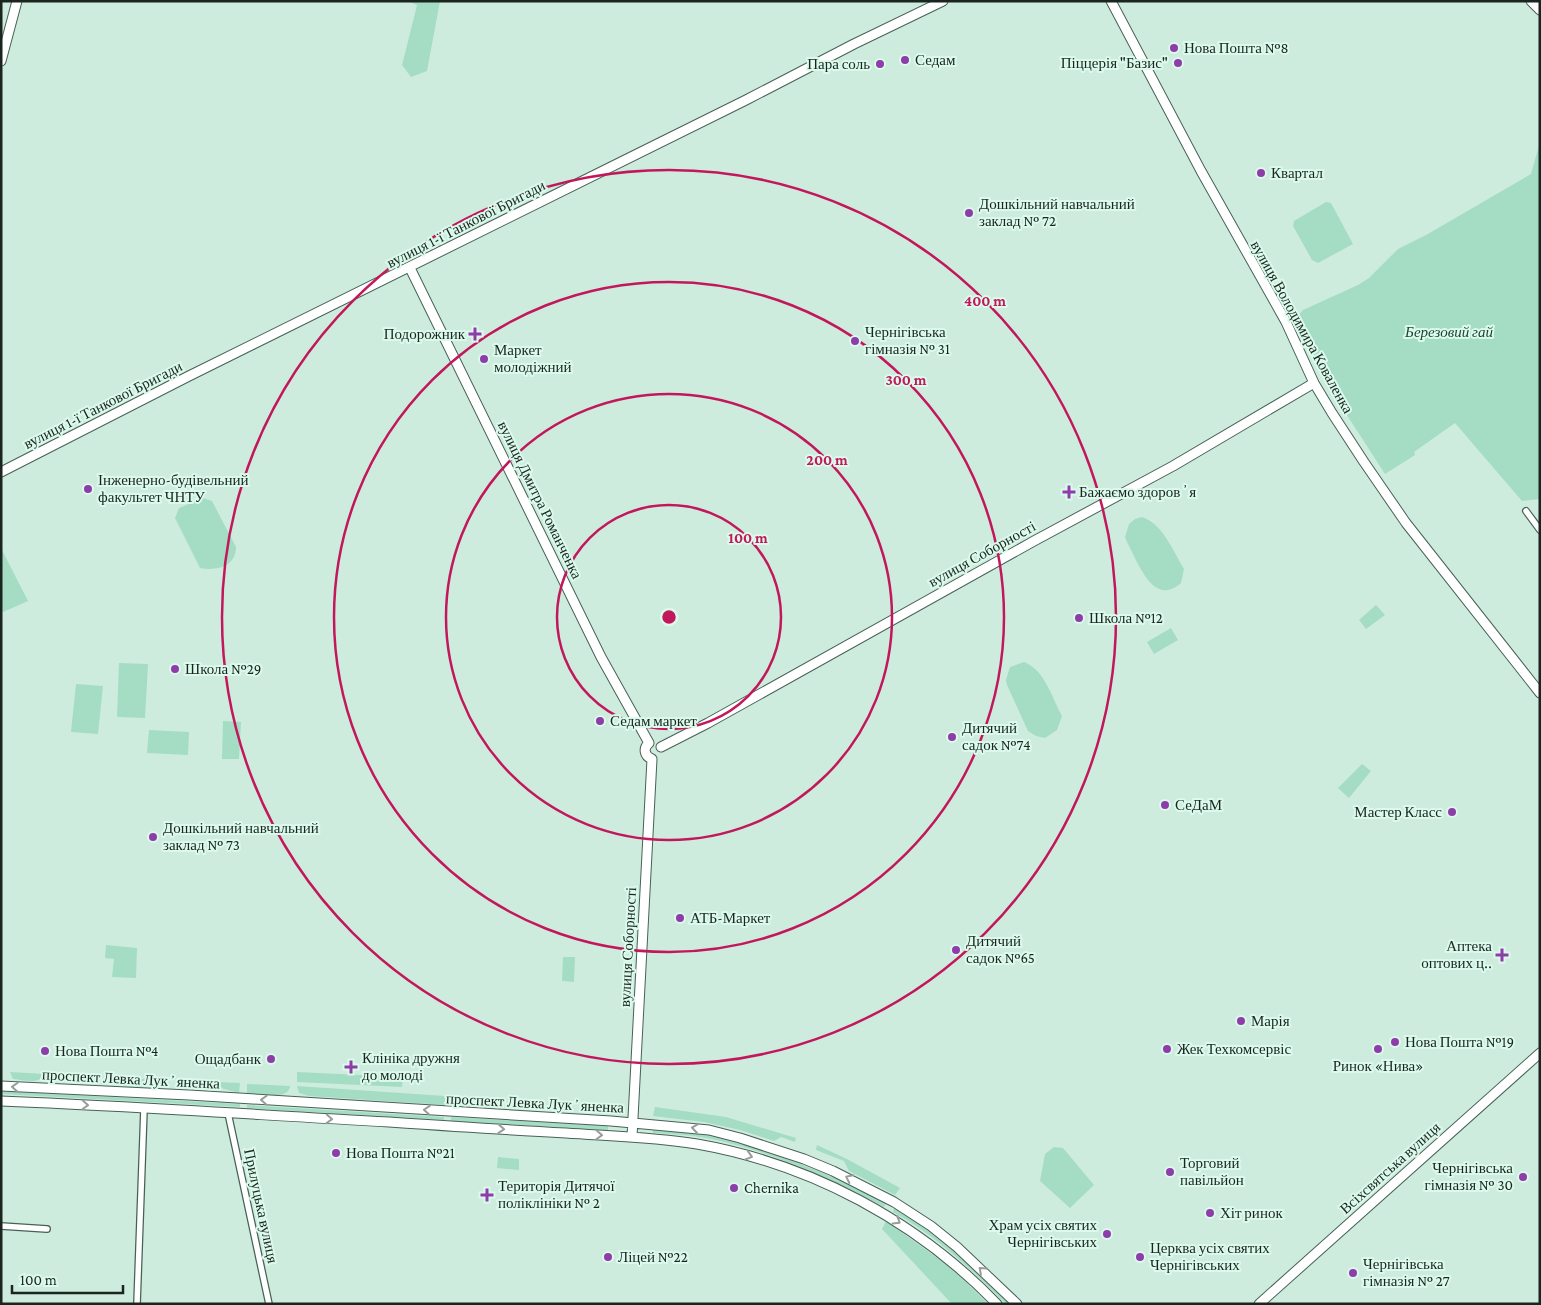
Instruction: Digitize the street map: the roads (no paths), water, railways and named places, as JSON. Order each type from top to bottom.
[{"type":"main road","points":[[1,61],[16,1]]},
{"type":"main road","name":"вулиця 1-ї Танкової Бригади","points":[[1,472],[189,376],[410,268],[943,1]]},
{"type":"main road","name":"вулиця Володимира Коваленка","points":[[1111,1],[1210,188],[1286,322],[1314,383],[1364,462],[1406,523],[1540,692]]},
{"type":"main road","points":[[1531,1],[1540,10]]},
{"type":"main road","name":"вулиця Дмитра Романченка","points":[[410,268],[601,657],[650,743]]},
{"type":"main road","name":"вулиця Соборності","points":[[650,743],[646,747],[647,757],[657,758],[660,755],[661,747],[708,723],[1034,541],[1173,466],[1314,383]]},
{"type":"main road","points":[[650,743],[661,747]]},
{"type":"main road","name":"вулиця Соборності","points":[[632,1137],[652,759]]},
{"type":"main road","name":"Всіхсвятська вулиця","points":[[1259,1304],[1540,1053]]},
{"type":"main road","name":"проспект Левка Лукʼяненка","points":[[1,1086],[189,1095],[633,1122],[709,1130],[771,1148],[833,1171],[894,1202],[957,1247],[1017,1304]]},
{"type":"main road","name":"проспект Левка Лукʼяненка","points":[[1,1101],[632,1137],[697,1144],[742,1154],[798,1172],[873,1207],[911,1230],[965,1272],[998,1304]]},
{"type":"street","points":[[1526,511],[1540,530]]},
{"type":"street","points":[[137,1304],[144,1108]]},
{"type":"street","name":"Прилуцька вулиця","points":[[228,1113],[269,1304]]},
{"type":"street","points":[[1,1226],[47,1229]]},
{"type":"place","name":"Нова Пошта №8","points":[[1174,48]]},
{"type":"place","name":"Седам","points":[[905,60]]},
{"type":"place","name":"Піццерія \"Базис\"","points":[[1178,63]]},
{"type":"place","name":"Пара соль","points":[[880,64]]},
{"type":"place","name":"Квартал","points":[[1261,173]]},
{"type":"place","name":"Дошкільний навчальний заклад № 72","points":[[969,213]]},
{"type":"place","name":"Подорожник","points":[[475,334]]},
{"type":"place","name":"Чернігівська гімназія № 31","points":[[855,341]]},
{"type":"place","name":"Маркет молодіжний","points":[[484,359]]},
{"type":"place","name":"Інженерно-будівельний факультет ЧНТУ","points":[[88,489]]},
{"type":"place","name":"Бажаємо здоровʼя","points":[[1069,492]]},
{"type":"place","name":"Школа №12","points":[[1079,618]]},
{"type":"place","name":"Школа №29","points":[[175,669]]},
{"type":"place","name":"Седам маркет","points":[[600,721]]},
{"type":"place","name":"Дитячий садок №74","points":[[952,737]]},
{"type":"place","name":"СеДаМ","points":[[1165,805]]},
{"type":"place","name":"Мастер Класс","points":[[1452,812]]},
{"type":"place","name":"Дошкільний навчальний заклад № 73","points":[[153,837]]},
{"type":"place","name":"АТБ-Маркет","points":[[680,918]]},
{"type":"place","name":"Дитячий садок №65","points":[[956,950]]},
{"type":"place","name":"Аптека оптових ц‥","points":[[1502,955]]},
{"type":"place","name":"Марія","points":[[1241,1021]]},
{"type":"place","name":"Нова Пошта №19","points":[[1395,1042]]},
{"type":"place","name":"Жек Техкомсервіс","points":[[1167,1049]]},
{"type":"place","name":"Ринок «Нива»","points":[[1378,1049]]},
{"type":"place","name":"Нова Пошта №4","points":[[45,1051]]},
{"type":"place","name":"Ощадбанк","points":[[271,1059]]},
{"type":"place","name":"Клініка дружня до молоді","points":[[351,1067]]},
{"type":"place","name":"Нова Пошта №21","points":[[336,1153]]},
{"type":"place","name":"Торговий павільйон","points":[[1170,1172]]},
{"type":"place","name":"Чернігівська гімназія № 30","points":[[1523,1177]]},
{"type":"place","name":"Chernika","points":[[734,1188]]},
{"type":"place","name":"Територія Дитячої поліклініки № 2","points":[[487,1195]]},
{"type":"place","name":"Хіт ринок","points":[[1210,1213]]},
{"type":"place","name":"Храм усіх святих Чернігівських","points":[[1107,1234]]},
{"type":"place","name":"Ліцей №22","points":[[608,1257]]},
{"type":"place","name":"Церква усіх святих Чернігівських","points":[[1140,1257]]},
{"type":"place","name":"Чернігівська гімназія № 27","points":[[1353,1273]]},
{"type":"park label","name":"Березовий гай","points":[[1449,332]]}]
